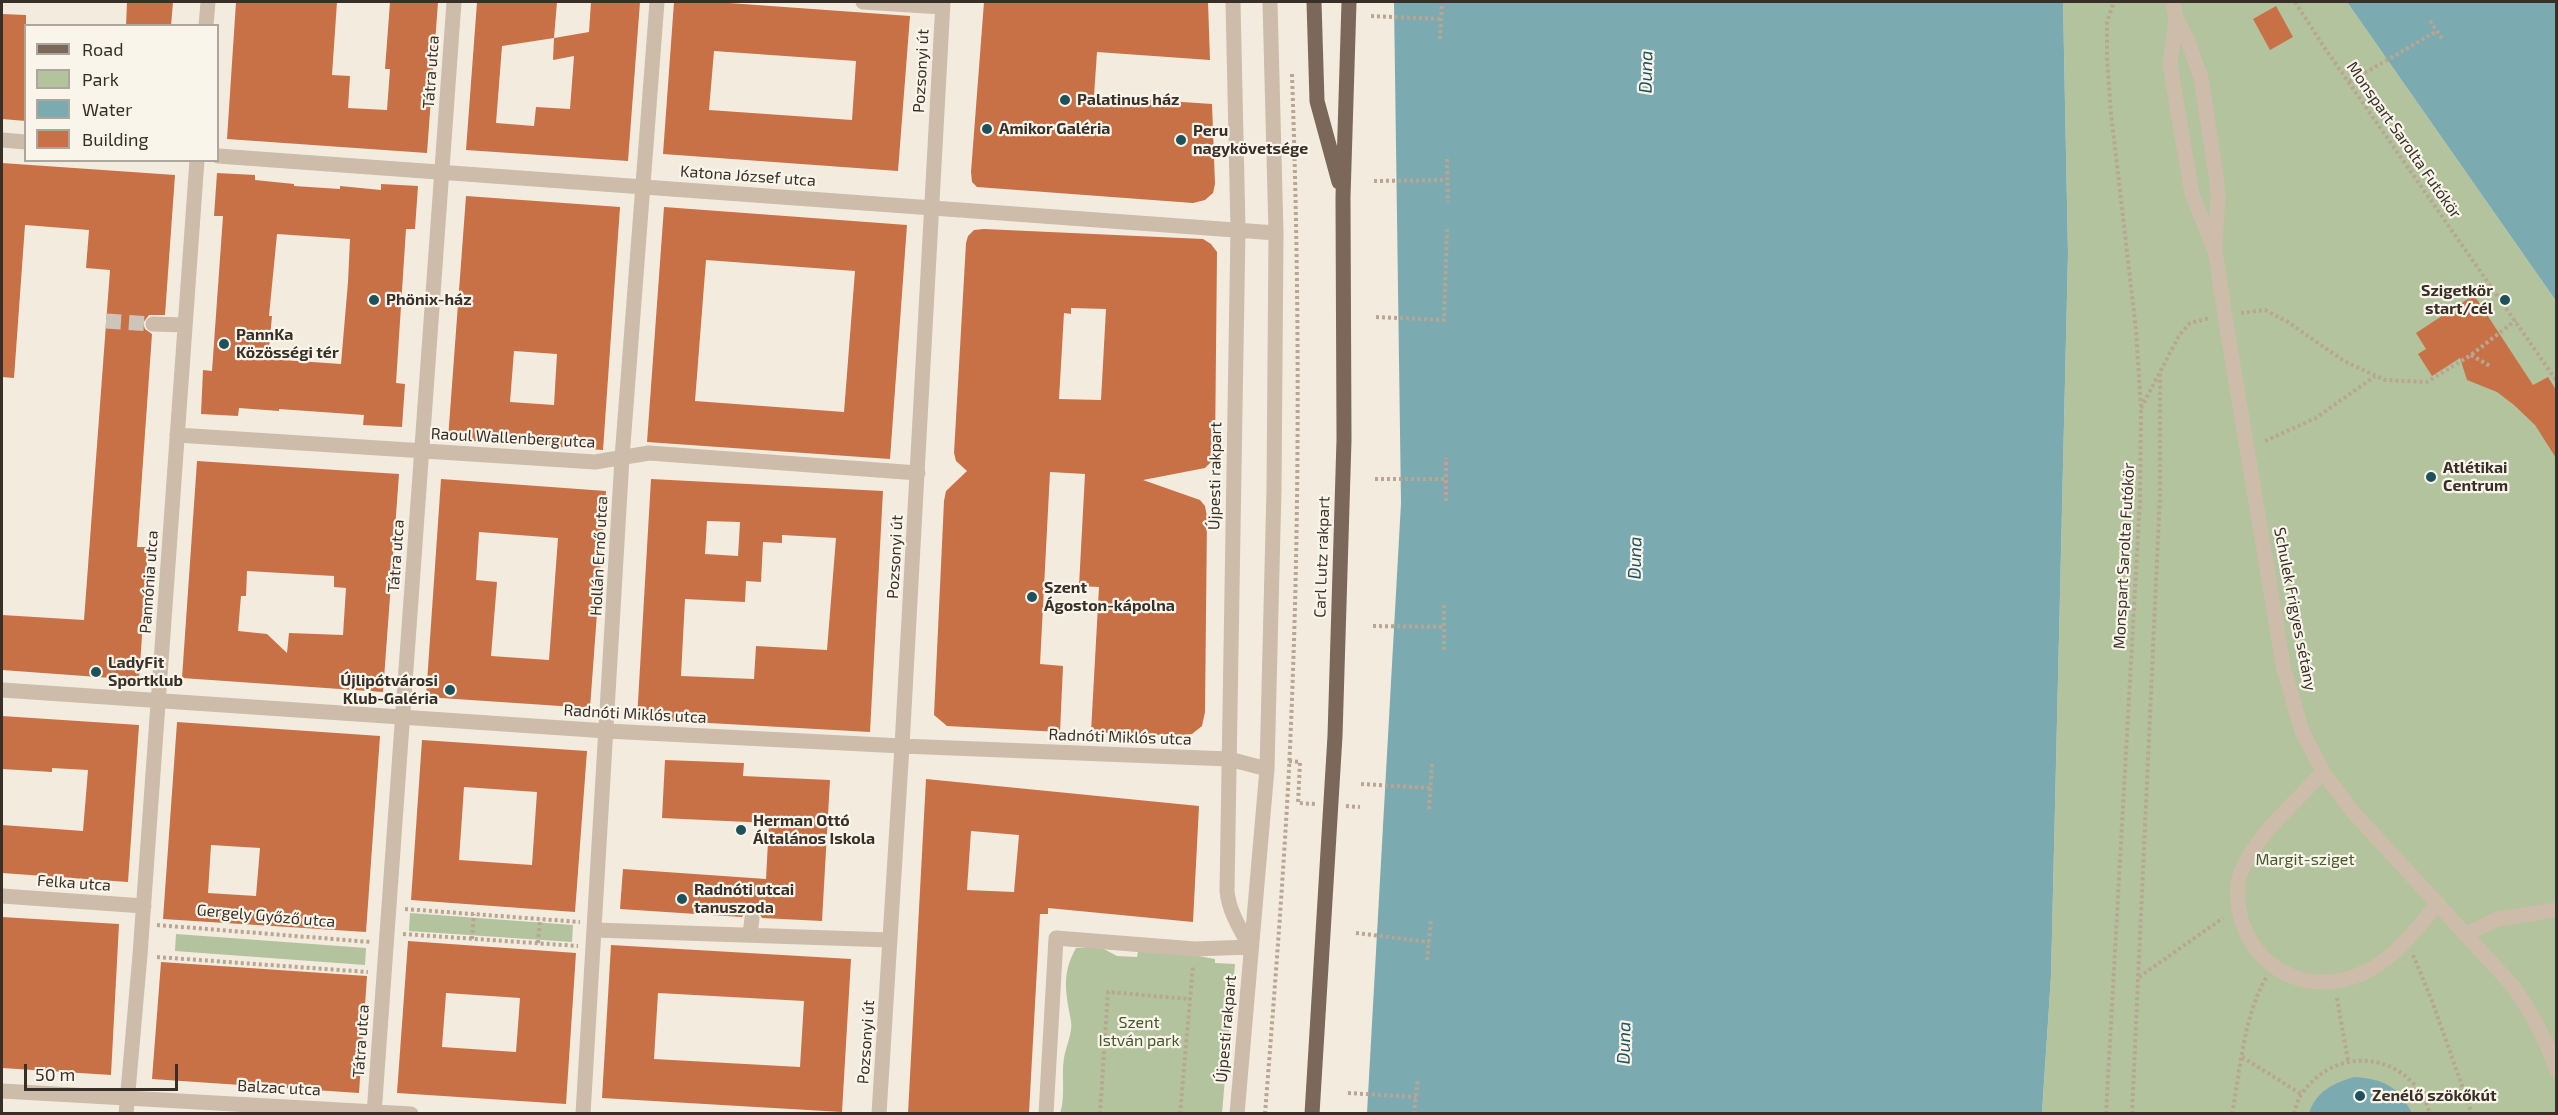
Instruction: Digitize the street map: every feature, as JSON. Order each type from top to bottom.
[{"type":"main road","points":[[1314,2],[1317,101],[1342,197]]},
{"type":"main road","name":"Carl Lutz rakpart","points":[[1312,1113],[1335,736],[1344,440],[1342,197],[1348,100],[1349,2]]},
{"type":"street","points":[[206,24],[208,2]]},
{"type":"street","name":"Tátra utca","points":[[374,1112],[454,2]]},
{"type":"street","name":"Hollán Ernő utca","points":[[584,1113],[622,458],[657,2]]},
{"type":"street","points":[[863,2],[942,4]]},
{"type":"street","name":"Újpesti rakpart","points":[[1233,2],[1238,229],[1228,904],[1250,946]]},
{"type":"street","name":"Újpesti rakpart","points":[[1237,1113],[1267,769],[1274,489],[1276,233],[1270,2]]},
{"type":"street","points":[[2173,2],[2176,18]]},
{"type":"street","name":"Pozsonyi út","points":[[879,1113],[918,473],[942,4]]},
{"type":"street","name":"Schulek Frigyes sétány","points":[[2176,18],[2170,64],[2188,180],[2215,250]]},
{"type":"street","name":"Schulek Frigyes sétány","points":[[2176,18],[2188,41],[2201,78],[2218,196],[2215,250],[2225,316],[2284,670],[2302,731],[2323,772],[2353,812],[2513,986],[2532,1014],[2549,1047],[2556,1069]]},
{"type":"street","points":[[2,140],[24,142]]},
{"type":"street","name":"Katona József utca","points":[[219,156],[1276,233]]},
{"type":"street","name":"Pannónia utca","points":[[126,1113],[144,906],[197,162]]},
{"type":"street","points":[[153,324],[185,325]]},
{"type":"street","name":"Raoul Wallenberg utca","points":[[177,435],[595,462],[649,453],[918,473]]},
{"type":"street","name":"Radnóti Miklós utca","points":[[2,690],[607,731],[1229,759],[1267,769]]},
{"type":"street","points":[[2323,772],[2256,843],[2240,872],[2237,906],[2247,938],[2258,954],[2273,967],[2302,980],[2334,982],[2356,976],[2376,965],[2407,941],[2438,903]]},
{"type":"street","name":"Felka utca","points":[[2,896],[144,906]]},
{"type":"street","points":[[2467,934],[2497,919],[2556,910]]},
{"type":"street","points":[[750,935],[752,918]]},
{"type":"street","points":[[595,926],[890,940]]},
{"type":"street","points":[[1046,1113],[1056,938],[1195,949],[1250,946]]},
{"type":"street","name":"Balzac utca","points":[[2,1090],[411,1113]]},
{"type":"path","points":[[1440,39],[1442,2]]},
{"type":"path","name":"Monspart Sarolta Futókör","points":[[2106,1113],[2140,499],[2141,408],[2128,254],[2111,113],[2107,22],[2114,2]]},
{"type":"path","name":"Monspart Sarolta Futókör","points":[[2295,2],[2556,380]]},
{"type":"path","points":[[1371,16],[1441,18]]},
{"type":"path","points":[[2430,21],[2443,40]]},
{"type":"path","points":[[2349,82],[2437,31]]},
{"type":"path","points":[[1447,159],[1448,202]]},
{"type":"path","points":[[1374,181],[1448,180]]},
{"type":"path","points":[[1376,317],[1444,320],[1447,229]]},
{"type":"path","points":[[2257,310],[2265,310],[2288,321],[2344,361],[2375,376],[2385,380],[2427,382],[2471,355],[2516,320]]},
{"type":"path","points":[[2141,408],[2180,334],[2190,323],[2225,316]]},
{"type":"path","points":[[2471,355],[2490,366]]},
{"type":"path","points":[[2132,1113],[2160,494],[2160,372]]},
{"type":"path","points":[[2265,441],[2316,418],[2375,376]]},
{"type":"path","points":[[1446,458],[1446,501]]},
{"type":"path","points":[[1375,479],[1446,479]]},
{"type":"path","points":[[1444,606],[1444,650]]},
{"type":"path","points":[[1373,626],[1444,627]]},
{"type":"path","points":[[1289,761],[1300,762],[1299,803]]},
{"type":"path","points":[[1429,809],[1432,764]]},
{"type":"path","points":[[1361,784],[1430,788]]},
{"type":"path","points":[[389,908],[540,919],[595,926]]},
{"type":"path","points":[[472,939],[474,914]]},
{"type":"path","points":[[2139,977],[2229,914]]},
{"type":"path","points":[[538,943],[540,919]]},
{"type":"path","points":[[1427,960],[1431,920]]},
{"type":"path","name":"Gergely Győző utca","points":[[142,924],[594,947]]},
{"type":"path","points":[[1356,933],[1429,942]]},
{"type":"path","points":[[2407,941],[2432,1001],[2472,1113]]},
{"type":"path","points":[[1180,1113],[1195,949]]},
{"type":"path","points":[[140,956],[384,973]]},
{"type":"path","points":[[2232,1113],[2242,1057],[2258,992],[2266,978]]},
{"type":"path","points":[[2334,982],[2348,1061]]},
{"type":"path","points":[[1100,1113],[1108,992],[1190,999]]},
{"type":"path","points":[[2242,1057],[2301,1094]]},
{"type":"path","points":[[2294,1113],[2301,1094],[2313,1079],[2329,1068],[2348,1061],[2372,1061],[2394,1068],[2413,1082],[2426,1101],[2430,1113]]},
{"type":"path","points":[[1414,1113],[1418,1078]]},
{"type":"path","points":[[1348,1093],[1416,1098]]},
{"type":"path","points":[[2426,1101],[2468,1099]]},
{"type":"green space","name":"Margit-sziget","points":[[2063,2],[2347,2],[2556,301],[2556,1113],[2042,1114],[2051,976],[2068,254]]},
{"type":"green space","points":[[410,913],[573,925],[572,942],[409,931]]},
{"type":"green space","points":[[176,934],[366,948],[365,965],[175,951]]},
{"type":"green space","name":"Szent István park","points":[[1076,948],[1102,948],[1117,956],[1137,957],[1138,951],[1176,952],[1215,959],[1215,963],[1235,964],[1222,1113],[1060,1114],[1063,1099],[1064,1058],[1071,1025],[1066,984],[1068,967]]},
{"type":"water","name":"Duna","points":[[1394,2],[2063,2],[2068,254],[2051,976],[2042,1113],[1367,1113],[1401,503]]},
{"type":"water","points":[[2347,2],[2556,2],[2556,301]]},
{"type":"water","name":"Zenélő szökőkút","points":[[2354,1077],[2382,1082],[2389,1086],[2401,1096],[2412,1113],[2309,1113],[2316,1099],[2326,1089]]},
{"type":"building","points":[[127,2],[173,2],[171,24],[126,24]]},
{"type":"building","points":[[236,2],[337,2],[332,75],[350,76],[348,108],[387,110],[390,69],[385,69],[390,2],[438,2],[427,153],[227,139]]},
{"type":"building","points":[[477,2],[557,2],[554,38],[589,32],[591,2],[640,2],[628,161],[466,150]],"holes":[[[554,38],[553,60],[574,56],[570,109],[536,107],[534,126],[496,123],[502,46]]]},
{"type":"building","points":[[674,2],[715,2],[910,16],[898,171],[663,154]],"holes":[[[714,51],[856,61],[852,120],[709,110]]]},
{"type":"building","name":"Palatinus ház","points":[[984,2],[1208,2],[1210,60],[1097,52],[1094,96],[1212,104],[1215,184],[1213,193],[1205,200],[1193,203],[977,187],[972,182],[971,172]]},
{"type":"building","points":[[2276,6],[2293,37],[2270,50],[2253,19]]},
{"type":"building","points":[[2,14],[26,15],[26,24],[24,24],[24,121],[2,119]]},
{"type":"building","points":[[2,163],[175,175],[165,315],[149,315],[143,323],[145,329],[152,334],[137,547],[148,547],[139,680],[2,670],[2,615],[84,620],[110,270],[86,268],[89,230],[25,225],[14,378],[2,377]]},
{"type":"building","name":"Phönix-ház","points":[[217,173],[255,175],[255,180],[294,184],[294,186],[340,189],[340,186],[381,190],[381,184],[418,186],[415,229],[406,229],[396,383],[405,384],[402,427],[363,425],[364,415],[279,409],[279,411],[239,408],[238,416],[201,414],[203,370],[212,371],[223,216],[214,216]],"holes":[[[277,234],[350,239],[341,364],[268,359],[272,316],[269,316]]]},
{"type":"building","points":[[466,196],[620,207],[603,450],[448,439]],"holes":[[[514,351],[557,354],[554,405],[510,402]]]},
{"type":"building","points":[[664,207],[907,225],[890,459],[647,442]],"holes":[[[706,260],[855,271],[844,412],[695,401]]]},
{"type":"building","points":[[974,230],[1203,239],[1217,252],[1215,451],[1213,460],[1205,468],[1143,480],[1200,500],[1205,506],[1207,517],[1205,712],[1202,726],[1192,734],[1180,736],[1091,732],[1099,587],[1079,586],[1085,474],[1050,472],[1040,664],[1063,666],[1060,732],[947,726],[934,715],[944,501],[946,491],[967,471],[956,461],[954,453],[966,243],[968,236]],"holes":[[[1071,308],[1106,309],[1101,400],[1059,399],[1064,313],[1071,314]]]},
{"type":"building","points":[[2474,295],[2533,385],[2548,377],[2556,390],[2556,458],[2535,425],[2514,405],[2497,392],[2467,380],[2460,358],[2432,376],[2418,354],[2426,349],[2416,333]]},
{"type":"building","points":[[197,461],[399,474],[383,692],[182,678]],"holes":[[[247,571],[334,576],[334,587],[346,588],[343,635],[289,633],[287,653],[267,634],[238,631],[241,596],[246,596]]]},
{"type":"building","points":[[441,479],[606,491],[590,708],[426,697]],"holes":[[[479,532],[558,538],[549,660],[491,656],[497,582],[476,580]]]},
{"type":"building","points":[[651,479],[883,491],[870,732],[637,719]],"holes":[[[707,521],[740,522],[738,556],[705,554]],[[782,535],[836,538],[827,650],[756,646],[754,679],[681,676],[685,599],[745,602],[746,581],[761,582],[763,542],[782,543]]]},
{"type":"building","points":[[2,716],[139,725],[128,882],[2,873],[2,825],[83,831],[88,770],[52,768],[52,772],[2,769]]},
{"type":"building","points":[[177,722],[380,736],[366,932],[163,919]],"holes":[[[211,845],[260,848],[256,896],[208,893]]]},
{"type":"building","points":[[422,740],[587,751],[575,912],[411,900]],"holes":[[[464,787],[537,792],[532,865],[459,860]]]},
{"type":"building","points":[[665,760],[744,763],[743,776],[830,780],[822,921],[762,918],[753,908],[745,912],[742,917],[620,909],[623,869],[766,879],[769,823],[662,818]]},
{"type":"building","points":[[926,779],[1199,806],[1193,922],[1048,908],[1048,914],[1040,914],[1029,1113],[908,1113]],"holes":[[[971,831],[1019,835],[1014,892],[967,890]]]},
{"type":"building","points":[[2,917],[119,924],[111,1075],[2,1068]]},
{"type":"building","points":[[408,941],[576,953],[566,1104],[397,1093]],"holes":[[[446,993],[520,998],[516,1052],[442,1047]]]},
{"type":"building","points":[[611,945],[851,959],[842,1112],[602,1098]],"holes":[[[658,993],[804,1001],[800,1067],[654,1059]]]},
{"type":"building","points":[[161,962],[367,976],[359,1093],[152,1079]]},
{"type":"tunnel","points":[[106,321],[153,324]]},
{"type":"place","name":"Palatinus ház","points":[[1065,100]]},
{"type":"place","name":"Amikor Galéria","points":[[987,129]]},
{"type":"place","name":"Peru nagykövetsége","points":[[1181,140]]},
{"type":"place","name":"Phönix-ház","points":[[374,300]]},
{"type":"place","name":"Szigetkör start/cél","points":[[2505,300]]},
{"type":"place","name":"PannKa Közösségi tér","points":[[224,344]]},
{"type":"place","name":"Atlétikai Centrum","points":[[2431,477]]},
{"type":"place","name":"Szent Ágoston-kápolna","points":[[1032,597]]},
{"type":"place","name":"LadyFit Sportklub","points":[[96,672]]},
{"type":"place","name":"Újlipótvárosi Klub-Galéria","points":[[450,690]]},
{"type":"place","name":"Herman Ottó Általános Iskola","points":[[741,830]]},
{"type":"place","name":"Radnóti utcai tanuszoda","points":[[682,899]]},
{"type":"place","name":"Zenélő szökőkút","points":[[2360,1096]]}]
